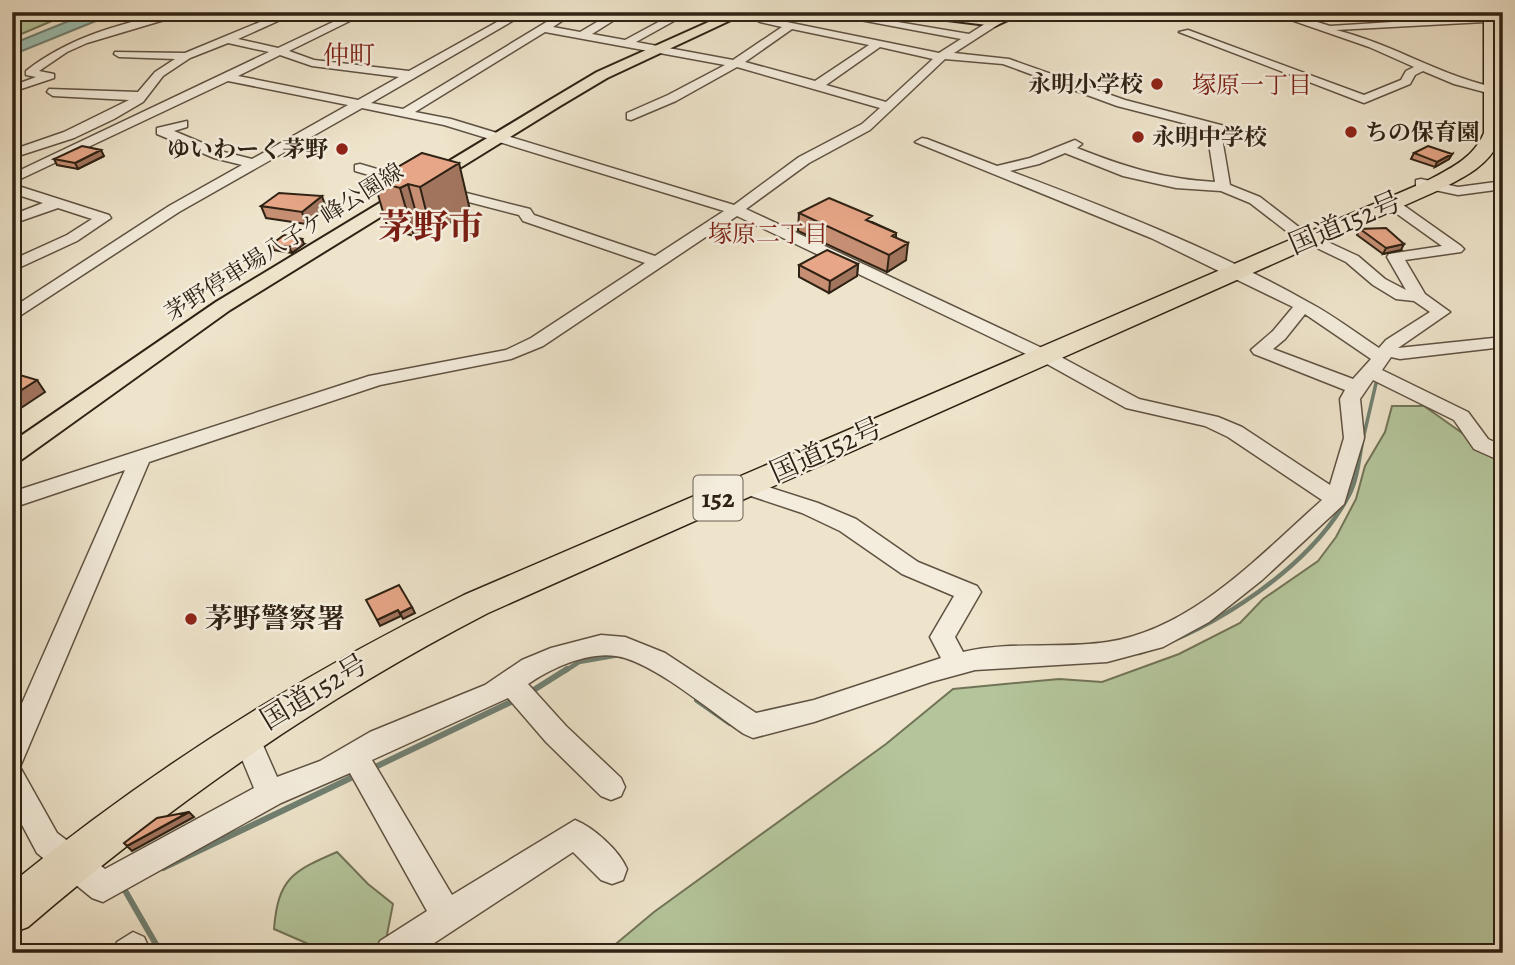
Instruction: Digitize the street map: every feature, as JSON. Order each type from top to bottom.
[{"type":"highway","name":"国道152号","points":[[12,911],[70,862],[245,735],[354,666],[415,634],[743,486],[1391,203],[1477,160],[1490,145],[1498,125],[1497,20]]},
{"type":"main road","points":[[915,12],[995,22],[1018,12]]},
{"type":"main road","name":"茅野停車場八子ケ峰公園線","points":[[12,454],[223,306],[419,185],[602,75],[741,13]]},
{"type":"street","points":[[12,20],[34,12]]},
{"type":"street","points":[[15,89],[50,76],[30,73],[45,59],[118,29],[186,12]]},
{"type":"street","points":[[12,154],[69,135],[110,116],[141,96],[159,74],[186,56],[293,12]]},
{"type":"street","points":[[12,178],[363,12]]},
{"type":"street","points":[[406,12],[424,15],[429,12]]},
{"type":"street","points":[[13,315],[174,209],[523,12]]},
{"type":"street","points":[[405,113],[570,12]]},
{"type":"street","points":[[582,35],[622,12]]},
{"type":"street","points":[[625,44],[685,12]]},
{"type":"street","points":[[775,23],[803,12]]},
{"type":"street","points":[[869,12],[860,19],[969,37]]},
{"type":"street","points":[[1273,12],[1327,28],[1497,20]]},
{"type":"street","points":[[741,13],[775,23],[942,56],[1005,61],[1121,103],[1258,139]]},
{"type":"street","points":[[260,15],[274,19]]},
{"type":"street","points":[[12,500],[376,380],[511,354],[537,342],[736,210],[804,160],[856,134],[942,56],[995,22]]},
{"type":"street","points":[[631,116],[672,98],[735,64],[790,26]]},
{"type":"street","points":[[543,28],[735,64],[887,106]]},
{"type":"street","points":[[1327,28],[1328,31],[1387,49],[1463,86],[1497,92]]},
{"type":"street","points":[[1184,32],[1364,99],[1406,82],[1410,73],[1426,66]]},
{"type":"street","points":[[230,40],[281,52],[312,63],[410,75]]},
{"type":"street","points":[[473,41],[486,43]]},
{"type":"street","points":[[816,86],[879,43]]},
{"type":"street","points":[[499,45],[512,47]]},
{"type":"street","points":[[119,54],[154,56],[160,53],[186,56]]},
{"type":"street","points":[[227,77],[405,113],[499,137],[736,210],[1042,355],[1133,404],[1210,421],[1236,432],[1336,499]]},
{"type":"street","points":[[53,92],[141,96]]},
{"type":"street","points":[[110,116],[132,122]]},
{"type":"street","points":[[183,124],[162,131],[219,155],[254,164]]},
{"type":"street","points":[[1223,187],[1216,144],[1225,132]]},
{"type":"street","points":[[922,142],[1142,229],[1306,307],[1461,416],[1481,444],[1503,456]]},
{"type":"street","points":[[996,170],[1034,160],[1070,146],[1128,173],[1176,184],[1223,187],[1262,204],[1307,239],[1352,259],[1379,282],[1402,295],[1419,297]]},
{"type":"street","points":[[360,168],[525,212],[528,218],[657,262]]},
{"type":"street","points":[[1427,184],[1458,191],[1503,185]]},
{"type":"street","points":[[12,188],[54,204],[104,218],[72,238],[12,267]]},
{"type":"street","points":[[12,777],[47,843],[103,887],[271,794],[303,778],[326,772],[380,741],[494,693],[531,668],[560,654],[601,645],[625,647],[656,660],[753,726],[814,711],[930,671],[975,660],[1107,652],[1154,640],[1200,615],[1231,593],[1336,499],[1354,438],[1350,399],[1356,387],[1392,344],[1441,312],[1419,297],[1395,257],[1456,249],[1391,203]]},
{"type":"street","points":[[12,220],[54,204]]},
{"type":"street","points":[[72,238],[114,248]]},
{"type":"street","points":[[1306,307],[1295,313],[1279,335],[1260,347],[1260,350],[1356,387]]},
{"type":"street","points":[[1380,360],[1400,354],[1503,342]]},
{"type":"street","points":[[12,758],[141,456]]},
{"type":"street","points":[[743,486],[810,508],[848,525],[910,568],[969,592],[942,637],[957,665]]},
{"type":"street","points":[[511,683],[556,734],[611,787]]},
{"type":"street","points":[[245,735],[271,794]]},
{"type":"street","points":[[355,755],[446,915]]},
{"type":"street","points":[[391,952],[575,834],[612,869]]},
{"type":"shaded area","points":[[46,12],[73,12],[12,38],[12,25]]},
{"type":"shaded area","points":[[91,12],[118,12],[12,55],[12,44]]},
{"type":"shaded area","points":[[1392,406],[1424,406],[1503,462],[1503,953],[605,953],[654,912],[886,744],[953,689],[1059,679],[1102,682],[1179,654],[1240,623],[1263,599],[1318,561],[1336,537],[1356,499],[1365,466],[1385,432]]},
{"type":"shaded area","points":[[337,852],[368,884],[393,904],[384,950],[380,953],[329,953],[274,929],[279,898],[290,878],[309,865]]},
{"type":"building","points":[[82,146],[101,150],[75,163],[54,159]]},
{"type":"building","points":[[1428,146],[1452,154],[1437,162],[1414,153]]},
{"type":"building","points":[[422,153],[459,163],[420,187],[408,184],[400,188],[374,181]]},
{"type":"building","points":[[279,193],[322,196],[302,212],[261,206]]},
{"type":"building","points":[[829,198],[872,216],[866,220],[896,233],[892,236],[908,243],[889,255],[799,213]]},
{"type":"building","points":[[1386,228],[1404,244],[1386,248],[1360,229]]},
{"type":"building","points":[[284,235],[302,239],[289,247],[272,244]]},
{"type":"building","points":[[827,250],[858,264],[830,281],[799,265]]},
{"type":"building","points":[[13,373],[37,380],[12,396]]},
{"type":"building","points":[[399,585],[412,607],[377,620],[366,600]]},
{"type":"building","points":[[189,812],[127,846],[124,843],[157,818]]},
{"type":"waterway","points":[[1363,439],[1377,379]]},
{"type":"waterway","points":[[1139,653],[1199,628],[1229,611],[1258,592],[1311,547],[1349,495],[1363,437]]},
{"type":"waterway","points":[[565,671],[579,662],[619,655]]},
{"type":"waterway","points":[[529,693],[567,669]]},
{"type":"waterway","points":[[371,769],[515,700]]},
{"type":"waterway","points":[[697,700],[730,723]]},
{"type":"waterway","points":[[163,868],[357,775]]},
{"type":"waterway","points":[[123,887],[161,953]]},
{"type":"place","name":"永明小学校","points":[[1157,84]]},
{"type":"place","name":"ちの保育園","points":[[1351,132]]},
{"type":"place","name":"永明中学校","points":[[1138,137]]},
{"type":"place","name":"ゆいわーく茅野","points":[[342,149]]},
{"type":"place","name":"茅野警察署","points":[[191,619]]},
{"type":"district","name":"仲町","points":[[349,55]]},
{"type":"district","name":"塚原一丁目","points":[[1252,85]]},
{"type":"district","name":"茅野市","points":[[431,227]]},
{"type":"district","name":"塚原二丁目","points":[[768,234]]}]
